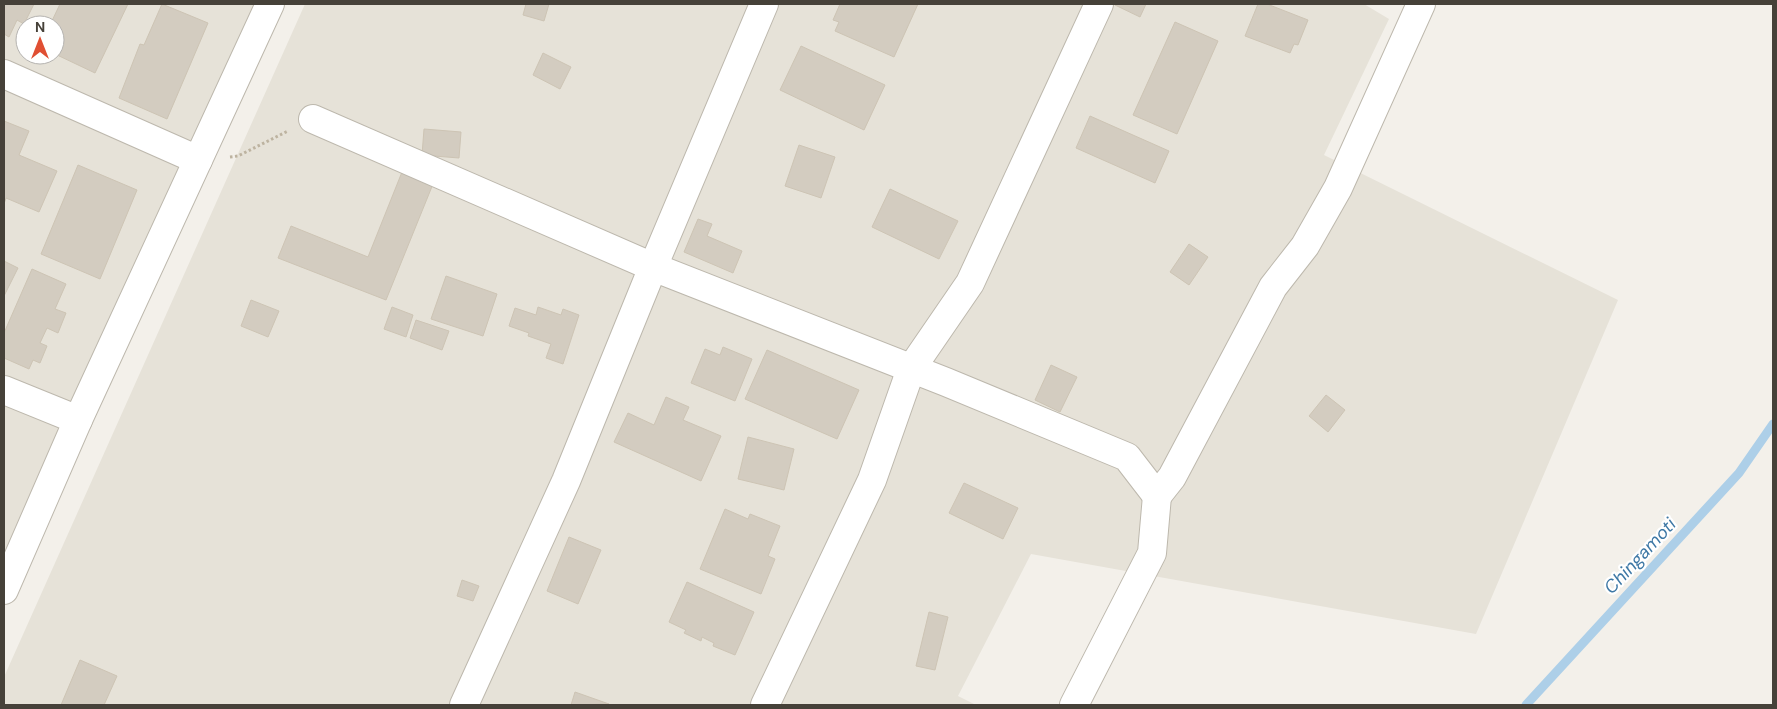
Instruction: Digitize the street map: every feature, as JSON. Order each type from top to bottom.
[{"type":"street","points":[[4,590],[78,420],[270,4]]},
{"type":"street","points":[[464,705],[566,481],[653,267],[764,4]]},
{"type":"street","points":[[765,705],[872,480],[911,369],[970,283],[1098,4]]},
{"type":"street","points":[[1074,705],[1152,553],[1157,496],[1172,477],[1273,287],[1305,246],[1338,188],[1421,4]]},
{"type":"street","points":[[4,74],[198,160]]},
{"type":"street","points":[[313,119],[653,267],[946,382],[1127,457],[1157,496]]},
{"type":"street","points":[[4,390],[78,420]]},
{"type":"street","points":[[4,408],[44,406]]},
{"type":"path","points":[[198,160],[238,156],[313,119]]},
{"type":"shaded area","points":[[4,4],[260,4],[4,571]]},
{"type":"shaded area","points":[[305,4],[1364,4],[1389,19],[1324,155],[1618,300],[1476,634],[1031,554],[958,696],[976,705],[4,705],[4,677]]},
{"type":"building","points":[[4,4],[34,4],[28,15],[15,15],[15,24],[9,37],[4,34]]},
{"type":"building","points":[[60,4],[128,4],[95,73],[65,59],[65,15],[55,15]]},
{"type":"building","points":[[162,4],[208,23],[167,119],[119,98],[140,44],[144,45]]},
{"type":"building","points":[[526,4],[549,4],[544,21],[523,15]]},
{"type":"building","points":[[840,4],[918,4],[894,57],[835,31],[839,22],[833,20]]},
{"type":"building","points":[[1115,4],[1146,4],[1140,17]]},
{"type":"building","points":[[1258,4],[1267,4],[1308,20],[1298,45],[1294,44],[1290,53],[1245,36]]},
{"type":"building","points":[[1175,22],[1218,41],[1177,134],[1133,115]]},
{"type":"building","points":[[801,46],[885,85],[864,130],[780,90]]},
{"type":"building","points":[[543,53],[571,67],[560,89],[533,75]]},
{"type":"building","points":[[1090,116],[1169,151],[1155,183],[1076,148]]},
{"type":"building","points":[[4,121],[29,131],[19,155],[57,171],[39,212],[6,198],[4,204]]},
{"type":"building","points":[[424,129],[461,132],[459,158],[422,155]]},
{"type":"building","points":[[799,145],[835,157],[821,198],[785,186]]},
{"type":"building","points":[[78,165],[137,190],[100,279],[41,254]]},
{"type":"building","points":[[402,172],[433,184],[386,300],[278,258],[291,226],[368,257]]},
{"type":"building","points":[[890,189],[958,221],[939,259],[872,227]]},
{"type":"building","points":[[698,219],[712,224],[707,236],[742,251],[733,273],[684,252]]},
{"type":"building","points":[[1189,244],[1208,257],[1189,285],[1170,272]]},
{"type":"building","points":[[4,261],[18,268],[4,296]]},
{"type":"building","points":[[32,269],[66,284],[55,309],[66,313],[58,333],[47,328],[40,343],[47,346],[40,363],[33,360],[29,369],[4,358],[4,333]]},
{"type":"building","points":[[446,276],[497,294],[483,336],[431,319]]},
{"type":"building","points":[[251,300],[279,311],[268,337],[241,326]]},
{"type":"building","points":[[392,307],[413,315],[406,337],[384,329]]},
{"type":"building","points":[[538,307],[561,315],[563,309],[579,315],[563,364],[546,358],[551,344],[528,336],[529,333],[509,326],[515,308],[536,315]]},
{"type":"building","points":[[416,320],[449,331],[442,350],[410,338]]},
{"type":"building","points":[[723,347],[752,359],[735,401],[691,383],[705,349],[720,355]]},
{"type":"building","points":[[767,350],[859,390],[837,439],[745,399]]},
{"type":"building","points":[[1051,365],[1077,377],[1060,412],[1035,400]]},
{"type":"building","points":[[1326,395],[1345,410],[1328,432],[1309,416]]},
{"type":"building","points":[[666,397],[689,407],[683,420],[721,436],[701,481],[614,442],[628,413],[654,425]]},
{"type":"building","points":[[748,437],[794,449],[784,490],[738,479]]},
{"type":"building","points":[[964,483],[1018,508],[1003,539],[949,513]]},
{"type":"building","points":[[725,509],[748,519],[750,514],[780,526],[768,556],[775,559],[761,594],[700,569]]},
{"type":"building","points":[[569,537],[601,550],[578,604],[547,591]]},
{"type":"building","points":[[462,580],[479,586],[473,601],[457,596]]},
{"type":"building","points":[[687,582],[754,612],[735,655],[713,646],[714,643],[702,637],[701,641],[684,633],[686,630],[669,622]]},
{"type":"building","points":[[929,612],[948,617],[935,670],[916,666]]},
{"type":"building","points":[[80,660],[117,676],[104,705],[61,705]]},
{"type":"building","points":[[575,692],[609,704],[571,705]]},
{"type":"waterway","name":"Chingamoti","points":[[1526,705],[1739,473],[1773,424]]}]
